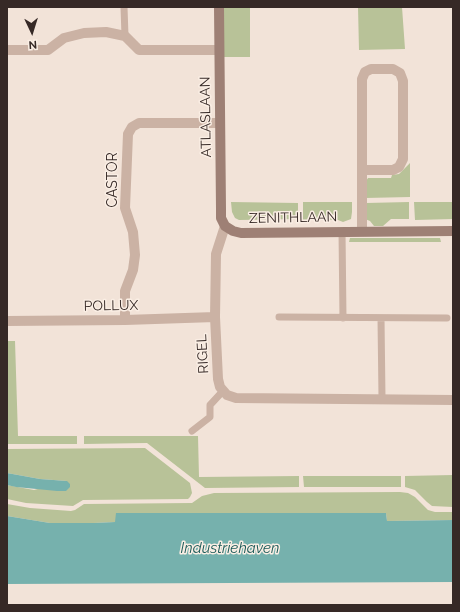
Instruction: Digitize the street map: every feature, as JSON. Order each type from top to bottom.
[{"type":"street","name":"ATLASLAAN","points":[[218,7],[220,209],[221,218],[225,226]]},
{"type":"street","points":[[7,50],[48,50],[64,38],[84,33],[106,32],[125,36],[139,50],[219,50]]},
{"type":"street","points":[[362,170],[393,170],[399,166],[403,159],[403,81],[400,73],[392,69],[371,69],[365,72],[362,79],[362,170],[362,231]]},
{"type":"street","name":"CASTOR","points":[[125,320],[125,291],[133,270],[135,255],[133,232],[124,208],[128,134],[132,127],[139,124],[220,123]]},
{"type":"street","name":"ZENITHLAAN","points":[[225,226],[241,234],[362,231],[453,231]]},
{"type":"street","name":"RIGEL","points":[[225,226],[216,254],[215,317],[218,379],[220,387],[227,395],[236,398],[382,398],[453,400]]},
{"type":"street","name":"POLLUX","points":[[7,320],[125,320],[215,317]]},
{"type":"lane","points":[[124,7],[125,36]]},
{"type":"lane","points":[[342,232],[343,318]]},
{"type":"lane","points":[[279,317],[447,318]]},
{"type":"lane","points":[[381,318],[382,398]]},
{"type":"lane","points":[[192,431],[210,417],[210,405],[223,391]]},
{"type":"green space","points":[[223,7],[250,7],[250,57],[223,57]]},
{"type":"green space","points":[[358,7],[402,7],[405,49],[359,50]]},
{"type":"green space","points":[[410,163],[410,197],[365,198],[366,181],[368,178],[391,178],[392,175],[399,174]]},
{"type":"green space","points":[[231,202],[298,203],[298,219],[239,220],[235,218],[232,212]]},
{"type":"green space","points":[[303,202],[352,202],[351,219],[343,222],[338,220],[303,220]]},
{"type":"green space","points":[[409,202],[409,219],[391,219],[383,226],[374,226],[370,221],[365,219],[366,203]]},
{"type":"green space","points":[[414,202],[453,202],[453,219],[415,220]]},
{"type":"green space","points":[[350,238],[440,238],[441,242],[349,242]]},
{"type":"green space","points":[[7,341],[15,341],[18,436],[77,436],[77,444],[7,444]]},
{"type":"green space","points":[[84,436],[198,436],[199,477],[299,476],[299,487],[205,488],[147,443],[84,444]]},
{"type":"green space","points":[[145,448],[190,483],[192,493],[188,499],[83,500],[73,506],[26,503],[7,499],[7,485],[34,490],[67,481],[40,479],[7,473],[7,449]]},
{"type":"green space","points":[[453,475],[453,507],[432,506],[415,490],[405,487],[405,476]]},
{"type":"green space","points":[[303,476],[401,476],[401,487],[304,487]]},
{"type":"green space","points":[[214,493],[408,493],[415,497],[428,510],[435,512],[453,512],[453,520],[387,521],[386,513],[116,513],[116,522],[50,523],[7,516],[7,504],[30,508],[71,511],[84,504],[192,503],[202,496]]},
{"type":"water","points":[[7,473],[40,479],[67,481],[70,484],[70,487],[66,491],[57,491],[7,485]]},
{"type":"water","name":"Industriehaven","points":[[116,513],[386,513],[387,521],[453,520],[453,582],[7,584],[7,516],[50,523],[94,523],[115,522]]}]
